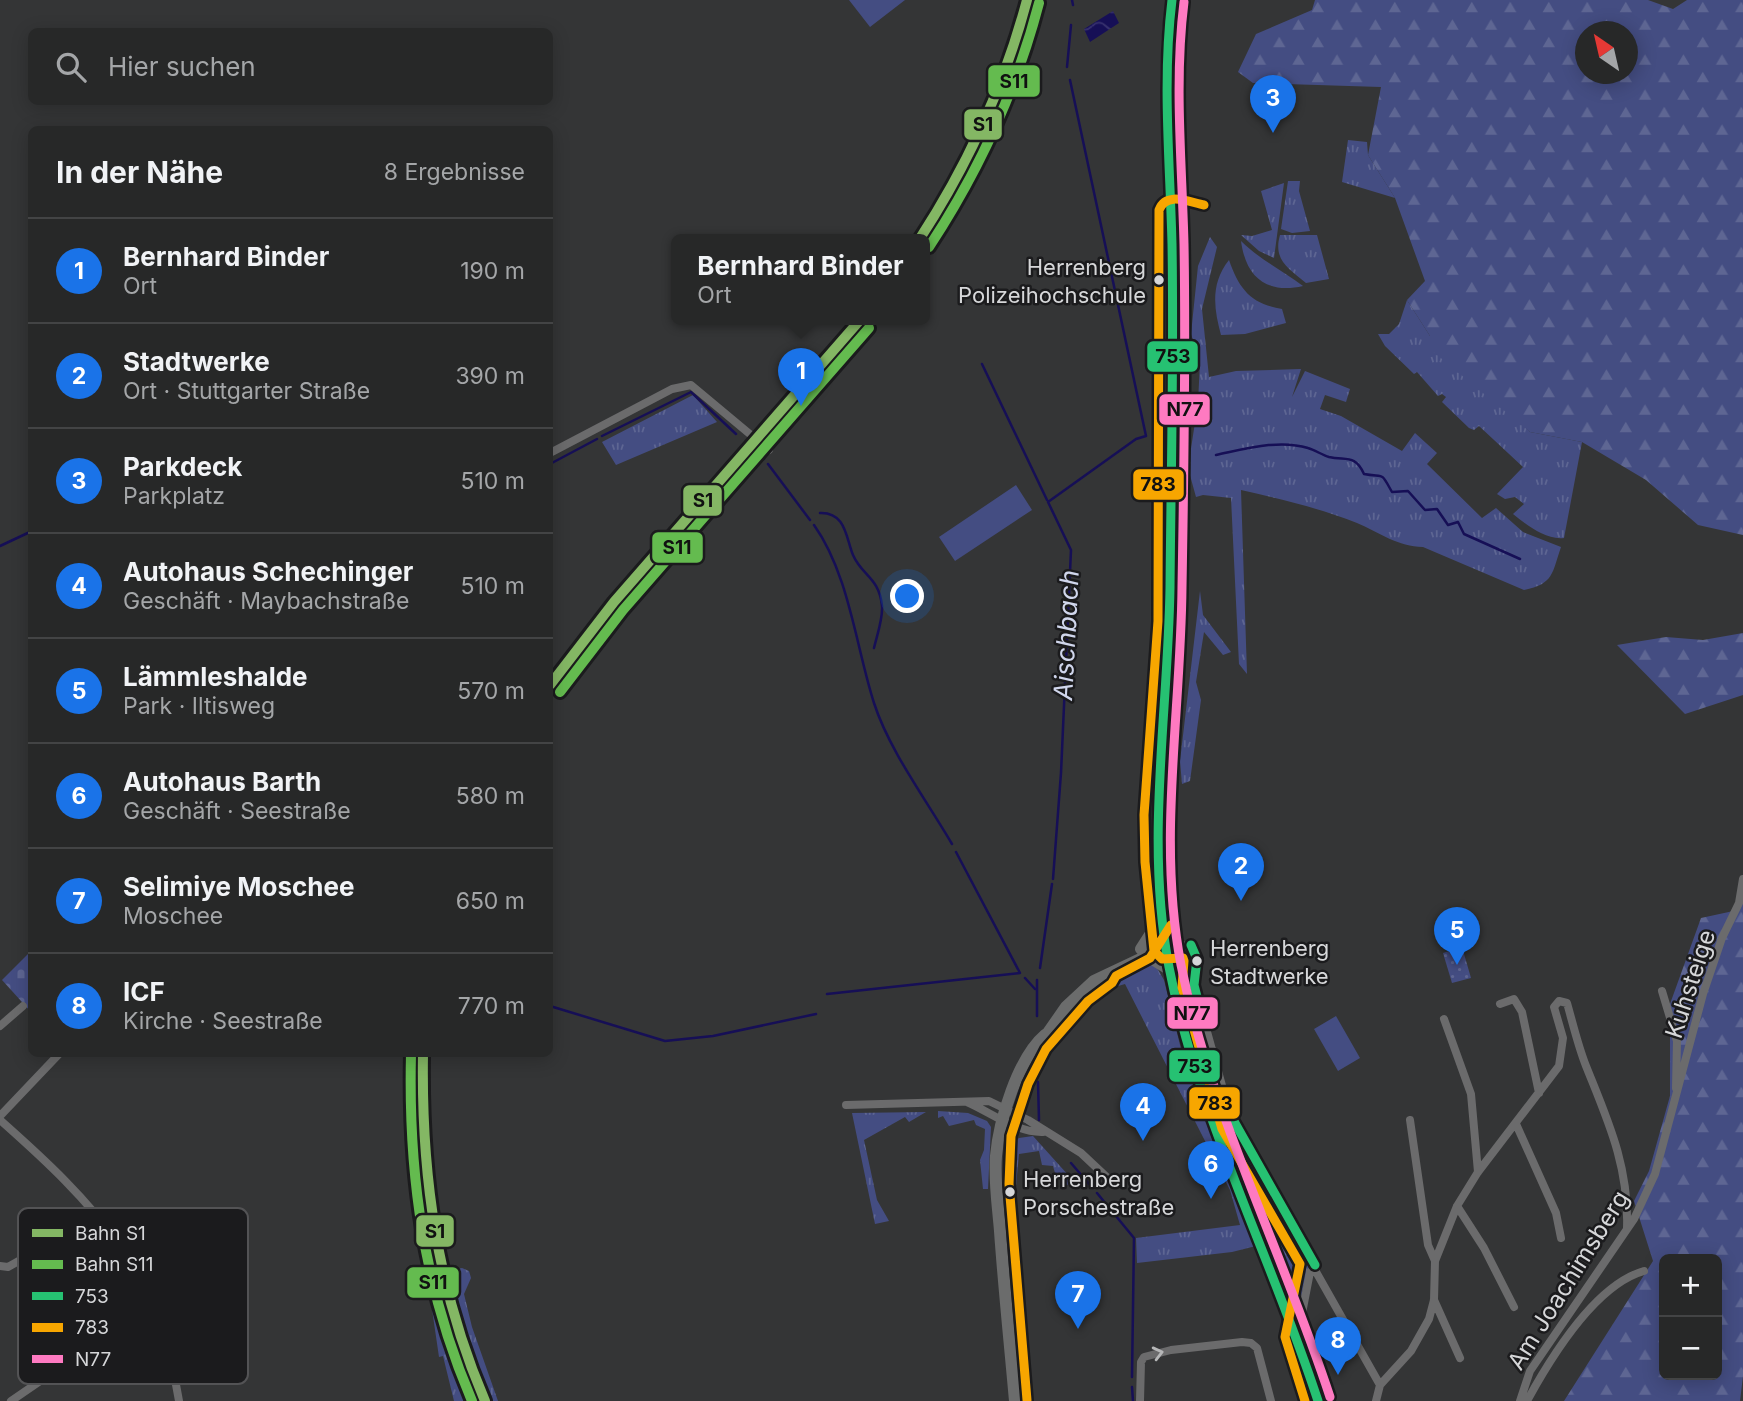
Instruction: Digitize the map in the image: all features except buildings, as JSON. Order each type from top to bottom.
[{"type":"main road","points":[[1172,0],[1166,83],[1171,211],[1170,621],[1156,815],[1161,918],[1170,970],[1195,1064],[1297,1337],[1318,1401]]},
{"type":"main road","points":[[1145,953],[1161,918]]},
{"type":"main road","points":[[1015,1401],[996,1168],[1008,1116],[1027,1059],[1037,1042],[1080,992],[1103,975],[1145,953],[1166,947]]},
{"type":"main road","points":[[1145,953],[1170,970]]},
{"type":"street","points":[[553,451],[672,390],[691,384],[769,450]]},
{"type":"street","name":"Kuhsteige","points":[[1676,1101],[1703,994],[1722,938],[1739,902],[1743,879]]},
{"type":"street","points":[[1166,947],[1191,945],[1197,959],[1194,985],[1233,1125],[1315,1265],[1380,1385]]},
{"type":"street","points":[[1662,991],[1677,1041],[1676,1101]]},
{"type":"street","points":[[1500,1004],[1514,999],[1522,1012],[1539,1093]]},
{"type":"street","points":[[1376,1401],[1380,1385],[1411,1351],[1429,1320],[1434,1300],[1435,1261],[1457,1206],[1478,1172],[1559,1066],[1563,1055],[1563,1038],[1554,1007],[1563,1001],[1567,1003],[1585,1063],[1608,1115],[1625,1174],[1628,1228]]},
{"type":"street","points":[[0,1026],[23,1006]]},
{"type":"street","points":[[1444,1019],[1471,1094],[1478,1172]]},
{"type":"street","points":[[56,1057],[0,1118],[91,1208]]},
{"type":"street","points":[[846,1105],[989,1101],[1035,1132],[1043,1132],[1081,1153],[1113,1183]]},
{"type":"street","name":"Am Joachimsberg","points":[[1520,1401],[1530,1371],[1628,1228],[1655,1174],[1676,1101]]},
{"type":"street","points":[[1410,1120],[1428,1245],[1435,1261]]},
{"type":"street","points":[[1516,1124],[1556,1213],[1561,1238]]},
{"type":"street","points":[[1234,1174],[1281,1208]]},
{"type":"street","points":[[1457,1206],[1484,1248],[1514,1307]]},
{"type":"street","points":[[0,1266],[8,1268],[18,1262]]},
{"type":"street","points":[[1297,1337],[1310,1272],[1315,1265]]},
{"type":"street","name":"Am Joachimsberg","points":[[1527,1401],[1538,1376],[1586,1313],[1611,1289],[1644,1271]]},
{"type":"street","points":[[1434,1300],[1460,1358]]},
{"type":"street","points":[[1140,1401],[1141,1362],[1144,1357],[1217,1344],[1251,1343],[1256,1348],[1271,1401]]},
{"type":"street","points":[[10,1401],[37,1384]]},
{"type":"green space","points":[[849,0],[905,0],[870,27]]},
{"type":"green space","points":[[1315,0],[1648,0],[1673,9],[1687,0],[1743,0],[1743,535],[1698,525],[1646,480],[1582,442],[1530,432],[1430,349],[1430,336],[1407,300],[1425,281],[1395,198],[1368,155],[1381,87],[1253,83],[1238,72],[1256,34],[1312,10]]},
{"type":"green space","points":[[1348,140],[1367,142],[1368,155],[1395,198],[1342,182]]},
{"type":"green space","points":[[1288,181],[1300,181],[1299,191],[1310,231],[1292,233],[1281,229]]},
{"type":"green space","points":[[1284,183],[1274,258],[1259,251],[1241,235],[1252,236],[1272,230],[1261,191]]},
{"type":"green space","points":[[1280,235],[1317,235],[1329,279],[1306,283],[1293,273],[1280,257]]},
{"type":"green space","points":[[1210,237],[1217,247],[1202,309],[1209,377],[1236,371],[1301,369],[1292,397],[1305,371],[1350,389],[1346,402],[1325,395],[1320,409],[1341,416],[1402,451],[1415,433],[1437,453],[1427,464],[1482,518],[1496,508],[1523,532],[1561,547],[1547,581],[1524,590],[1423,547],[1397,542],[1343,518],[1241,490],[1247,674],[1239,664],[1231,498],[1203,495],[1196,497],[1188,468],[1198,403],[1200,362],[1191,334],[1198,266]]},
{"type":"green space","points":[[1241,241],[1303,286],[1279,288],[1260,280],[1248,265]]},
{"type":"green space","points":[[1229,260],[1237,279],[1248,294],[1271,307],[1282,309],[1286,323],[1245,334],[1221,335],[1216,287]]},
{"type":"green space","points":[[1407,300],[1430,336],[1530,432],[1582,442],[1564,538],[1543,534],[1513,514],[1524,504],[1515,497],[1505,499],[1497,494],[1523,467],[1479,426],[1474,430],[1469,428],[1442,402],[1446,397],[1442,394],[1438,396],[1417,372],[1414,374],[1385,346],[1378,334],[1389,334],[1399,324]]},
{"type":"green space","points":[[693,395],[717,422],[616,465],[602,442]]},
{"type":"green space","points":[[1016,485],[1032,510],[955,561],[939,537]]},
{"type":"green space","points":[[1200,591],[1203,615],[1231,652],[1223,655],[1204,632],[1196,682],[1201,700],[1190,781],[1182,784],[1180,761]]},
{"type":"green space","points":[[1743,633],[1743,695],[1685,714],[1617,645],[1666,637],[1703,640]]},
{"type":"green space","points":[[1743,898],[1743,1376],[1740,1401],[1564,1401],[1653,1261],[1634,1201],[1649,1171],[1670,1096],[1670,1004],[1701,918],[1738,910]]},
{"type":"green space","points":[[1462,947],[1471,978],[1452,983],[1443,953]]},
{"type":"green space","points":[[28,954],[28,1009],[2,980]]},
{"type":"green space","points":[[1185,955],[1192,960],[1190,989],[1224,1111],[1267,1195],[1243,1175],[1220,1121],[1198,1057],[1175,963]]},
{"type":"green space","points":[[1154,963],[1164,980],[1181,1049],[1256,1246],[1232,1252],[1137,1263],[1136,1238],[1240,1225],[1230,1190],[1125,984],[1101,991],[1085,1000],[1126,970]]},
{"type":"green space","points":[[1336,1016],[1360,1058],[1338,1071],[1314,1029]]},
{"type":"green space","points":[[938,1111],[968,1113],[987,1121],[991,1127],[988,1189],[983,1189],[980,1160],[984,1150],[985,1129],[976,1125],[974,1120],[949,1126],[943,1116],[938,1118]]},
{"type":"green space","points":[[926,1112],[909,1122],[905,1117],[864,1140],[877,1200],[889,1221],[875,1224],[852,1113]]},
{"type":"green space","points":[[1033,1136],[1078,1186],[1063,1184],[1060,1174],[1055,1173],[1053,1166],[1042,1165],[1039,1151],[1019,1154],[1015,1196],[1011,1199],[1012,1250],[1008,1252],[1010,1152],[1012,1143],[1019,1138]]},
{"type":"green space","points":[[1246,1187],[1280,1213],[1309,1266],[1296,1315]]},
{"type":"green space","points":[[462,1268],[469,1271],[471,1278],[464,1294],[472,1327],[498,1401],[454,1401],[443,1356],[439,1357],[427,1275]]},
{"type":"water","points":[[1113,11],[1119,23],[1090,42],[1084,29]]},
{"type":"waterway","points":[[1072,0],[1073,5]]},
{"type":"waterway","points":[[1067,67],[1071,25]]},
{"type":"waterway","name":"Aischbach","points":[[1053,879],[1061,773],[1071,550],[1048,502],[1136,439],[1146,436],[1070,80]]},
{"type":"waterway","points":[[982,364],[1047,500]]},
{"type":"waterway","points":[[602,436],[691,392],[736,434]]},
{"type":"waterway","points":[[553,462],[597,439]]},
{"type":"waterway","points":[[1216,455],[1285,444],[1353,461],[1364,474],[1382,477],[1392,492],[1408,491],[1425,510],[1437,509],[1448,525],[1458,522],[1464,534],[1520,559]]},
{"type":"waterway","points":[[755,449],[763,452],[764,459]]},
{"type":"waterway","points":[[768,464],[810,520]]},
{"type":"waterway","points":[[820,513],[829,514],[840,521],[853,555],[874,583],[880,596],[881,622],[874,648]]},
{"type":"waterway","points":[[814,525],[826,544],[844,588],[881,721],[899,757],[952,844]]},
{"type":"waterway","points":[[0,546],[28,533]]},
{"type":"waterway","points":[[827,994],[1020,973],[956,852]]},
{"type":"waterway","name":"Aischbach","points":[[1040,968],[1052,884]]},
{"type":"waterway","points":[[1025,978],[1035,989]]},
{"type":"waterway","name":"Aischbach","points":[[1037,980],[1037,1016]]},
{"type":"waterway","points":[[553,1007],[665,1041],[713,1036],[816,1014]]},
{"type":"waterway","name":"Aischbach","points":[[1038,1082],[1039,1120]]},
{"type":"waterway","name":"Aischbach","points":[[1071,1163],[1089,1184]]},
{"type":"waterway","name":"Aischbach","points":[[1097,1193],[1134,1238],[1132,1377]]},
{"type":"waterway","name":"Aischbach","points":[[1132,1387],[1133,1401]]},
{"type":"rail line","name":"S1","points":[[923,234],[969,154],[983,124],[1007,64],[1027,0]]},
{"type":"rail line","name":"S11","points":[[930,245],[980,160],[994,129],[1019,68],[1039,3]]},
{"type":"rail line","name":"S1","points":[[553,681],[614,602],[856,325]]},
{"type":"rail line","name":"S11","points":[[560,692],[623,610],[869,328]]},
{"type":"rail line","name":"S11","points":[[411,1057],[413,1144],[422,1231],[442,1317],[472,1401]]},
{"type":"rail line","name":"S1","points":[[423,1057],[425,1144],[435,1231],[455,1317],[485,1401]]},
{"type":"transit line","name":"753","points":[[1172,0],[1167,91],[1173,373],[1170,588],[1158,825],[1162,920],[1169,967],[1198,1078],[1318,1401]]},
{"type":"transit line","name":"N77","points":[[1184,2],[1179,92],[1184,244],[1184,458],[1181,634],[1172,777],[1171,871],[1174,918],[1181,965],[1210,1075],[1330,1397]]},
{"type":"transit line","name":"783","points":[[1204,205],[1172,199],[1162,204],[1159,210],[1158,621],[1144,815],[1145,862],[1154,951],[1162,959],[1183,958],[1182,987],[1222,1129],[1300,1264],[1285,1337],[1305,1401]]},
{"type":"transit line","name":"783","points":[[1027,1400],[1009,1184],[1011,1136],[1028,1084],[1046,1049],[1088,1001],[1112,983],[1116,976],[1150,958],[1171,925]]},
{"type":"transit line","name":"753","points":[[1191,945],[1197,959],[1194,985],[1203,1020]]},
{"type":"transit line","name":"753","points":[[1231,1116],[1315,1265]]},
{"type":"place","name":"Parkdeck","points":[[1273,133]]},
{"type":"place","name":"Herrenberg Polizeihochschule","points":[[1159,280]]},
{"type":"place","name":"Bernhard Binder","points":[[801,406]]},
{"type":"place","name":"Stadtwerke","points":[[1241,901]]},
{"type":"place","name":"Herrenberg Stadtwerke","points":[[1197,961]]},
{"type":"place","name":"Lämmleshalde","points":[[1457,965]]},
{"type":"place","name":"Autohaus Schechinger","points":[[1143,1141]]},
{"type":"place","name":"Herrenberg Porschestraße","points":[[1010,1192]]},
{"type":"place","name":"Autohaus Barth","points":[[1211,1199]]},
{"type":"place","name":"Selimiye Moschee","points":[[1078,1329]]},
{"type":"place","name":"ICF","points":[[1338,1375]]}]
